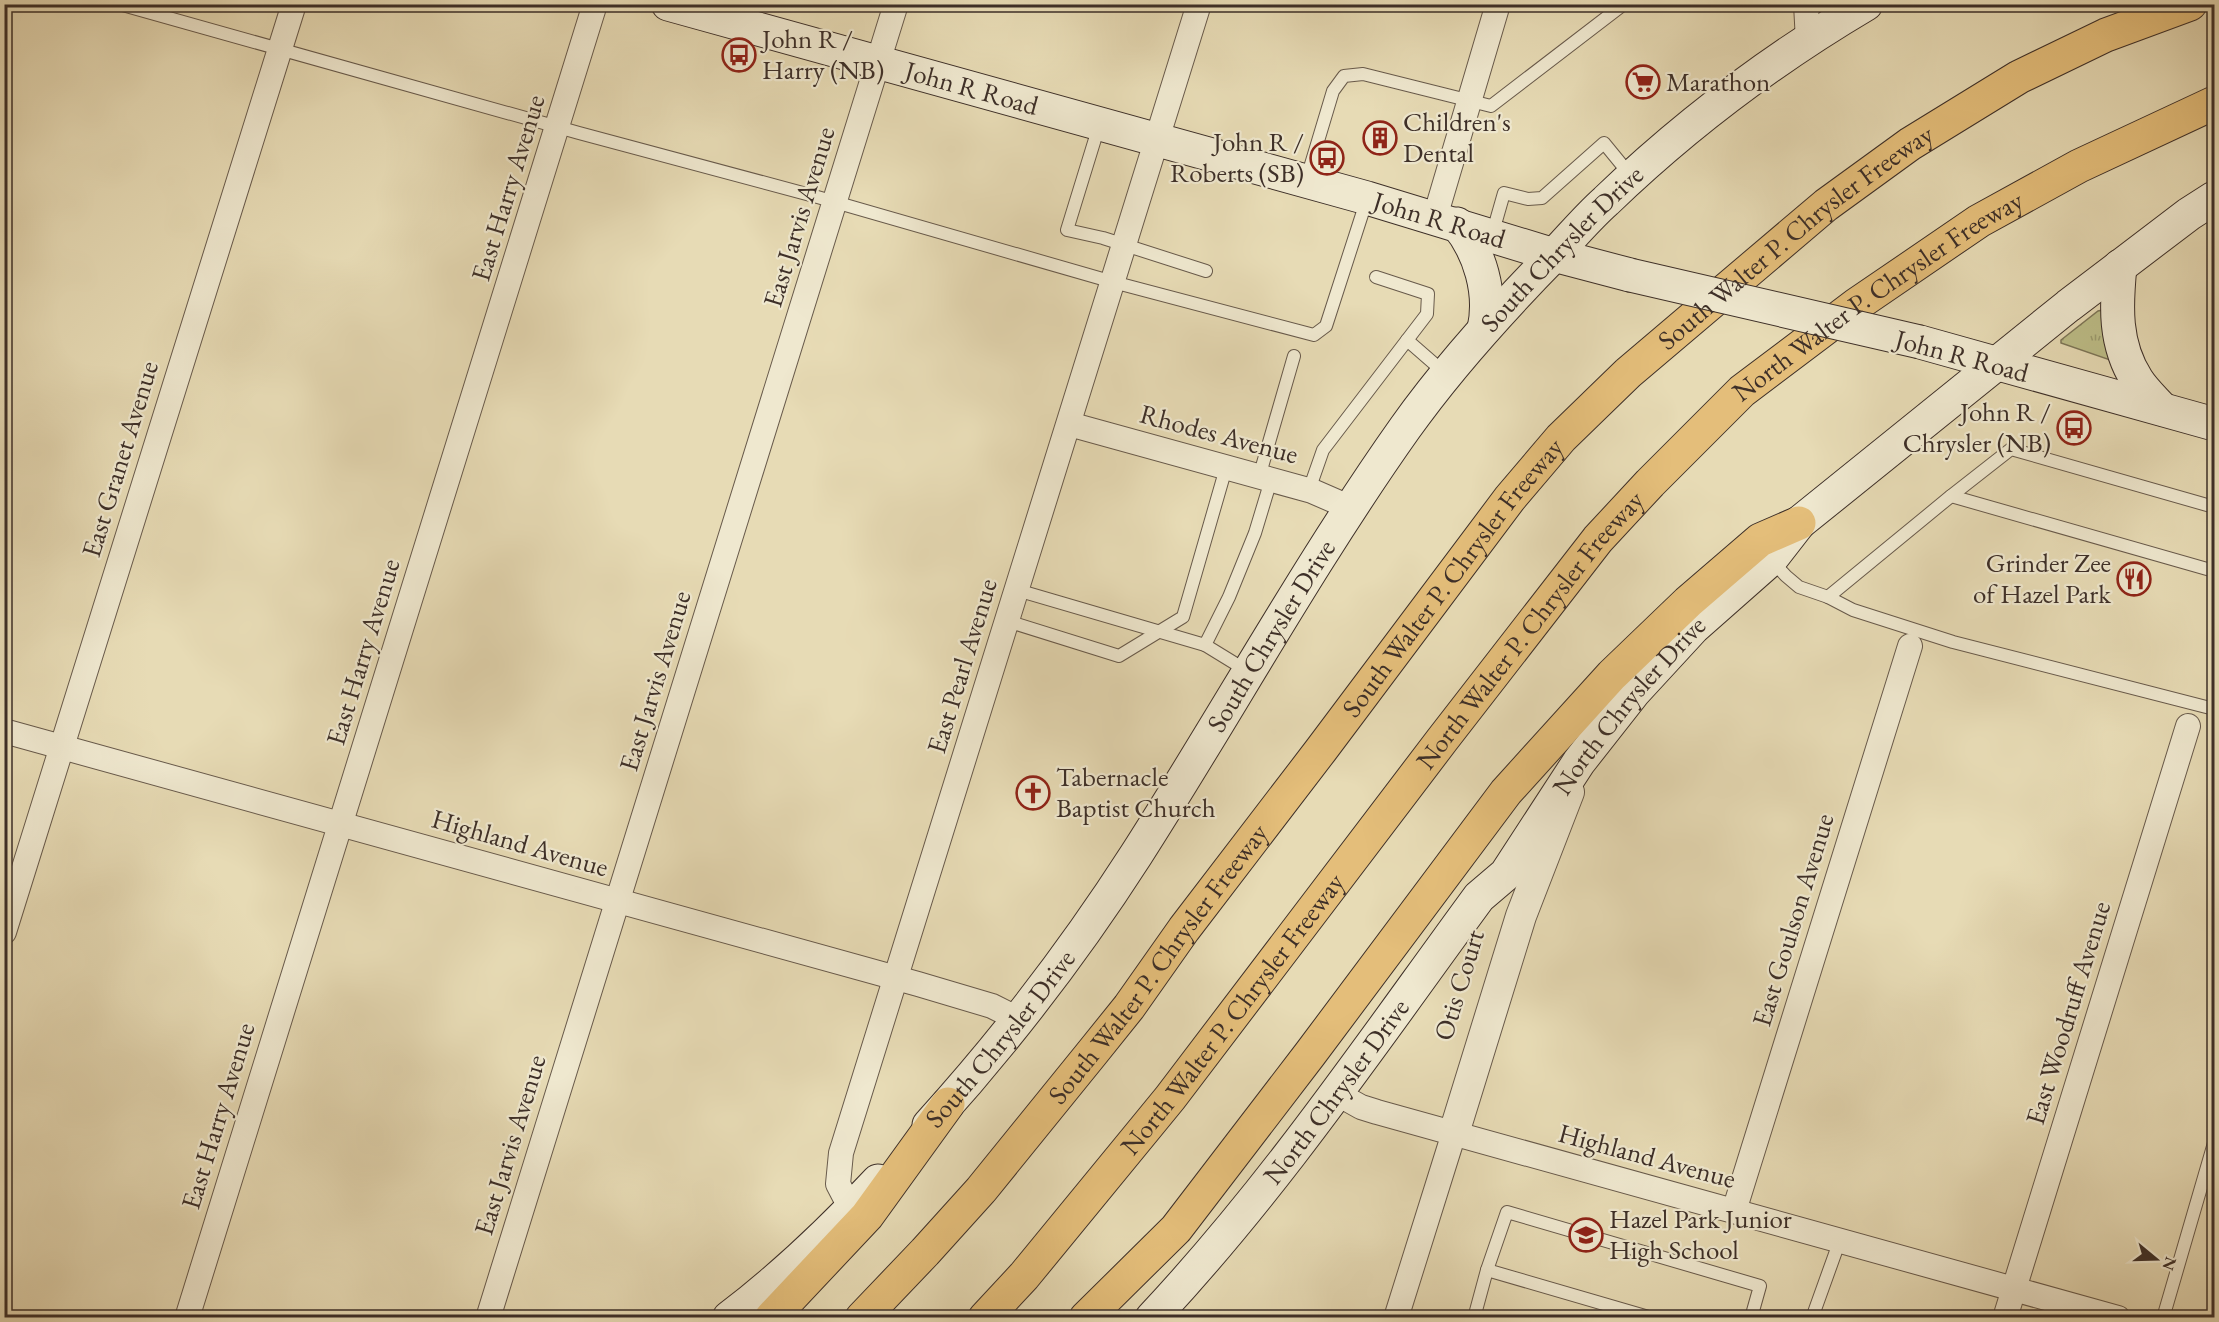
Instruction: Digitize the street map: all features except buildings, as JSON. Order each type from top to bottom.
[{"type":"highway","name":"South Walter P. Chrysler Freeway","points":[[862,1317],[981,1190],[1129,1007],[1184,929],[1510,498],[1570,430],[1628,373],[1826,205],[1910,144],[2019,77],[2106,35],[2190,4]]},
{"type":"highway","name":"North Walter P. Chrysler Freeway","points":[[985,1317],[1024,1276],[1170,1098],[1598,539],[1733,399],[1856,305],[1979,221],[2079,166],[2214,103]]},
{"type":"highway","points":[[1086,1317],[1176,1229],[1506,792],[1612,675],[1688,602],[1760,540],[1799,523]]},
{"type":"highway","points":[[771,1317],[867,1216],[948,1104]]},
{"type":"main road","name":"John R Road","points":[[668,4],[1446,220],[1554,255],[1630,275],[1920,342],[2214,424]]},
{"type":"main road","name":"South Chrysler Drive","points":[[729,1317],[791,1266],[851,1209],[948,1104],[1018,1019],[1068,953],[1128,866],[1351,508],[1407,425],[1484,329],[1604,203],[1665,148],[1748,83],[1866,4]]},
{"type":"main road","name":"North Chrysler Drive","points":[[1152,1317],[1220,1242],[1336,1093],[1479,897],[1506,874],[1579,762],[1634,692],[1693,628],[1771,559],[1799,523],[2120,266],[2214,198]]},
{"type":"main road","points":[[1446,220],[1468,237],[1480,261],[1486,302],[1484,329]]},
{"type":"main road","points":[[2120,266],[2117,328],[2126,358],[2138,381],[2162,409]]},
{"type":"street","name":"East Granet Avenue","points":[[4,932],[294,4]]},
{"type":"street","name":"East Harry Avenue","points":[[187,1317],[596,4]]},
{"type":"street","name":"East Jarvis Avenue","points":[[488,1317],[896,4]]},
{"type":"street","name":"East Pearl Avenue","points":[[851,1209],[838,1184],[841,1153],[1068,424],[1159,141],[1199,4]]},
{"type":"street","points":[[1446,220],[1469,102],[1498,4]]},
{"type":"street","points":[[1806,4],[1808,41]]},
{"type":"street","name":"Rhodes Avenue","points":[[1068,424],[1309,490],[1351,508]]},
{"type":"street","name":"East Goulson Avenue","points":[[1734,1211],[1910,646]]},
{"type":"street","name":"East Woodruff Avenue","points":[[2005,1317],[2187,726]]},
{"type":"street","name":"Highland Avenue","points":[[4,731],[895,978],[992,1006],[1018,1019]]},
{"type":"street","points":[[1396,1317],[1521,916],[1579,767],[1590,748]]},
{"type":"street","points":[[1506,874],[1531,863],[1548,847]]},
{"type":"street","name":"Otis Court","points":[[1454,1133],[1452,1109],[1515,898],[1510,890],[1502,885],[1493,887],[1479,897]]},
{"type":"street","name":"Highland Avenue","points":[[1336,1093],[1361,1107],[2118,1317]]},
{"type":"lane","points":[[119,4],[835,202],[1113,282],[1314,335],[1326,326],[1367,198]]},
{"type":"lane","points":[[1306,182],[1333,91],[1344,76],[1363,74],[1491,106],[1624,4]]},
{"type":"lane","points":[[1099,124],[1067,230],[1125,245],[1206,271]]},
{"type":"lane","points":[[1492,235],[1504,194],[1528,200],[1542,198],[1604,143],[1632,177]]},
{"type":"lane","points":[[1309,490],[1323,450],[1427,314],[1428,294],[1376,277]]},
{"type":"lane","points":[[1407,340],[1447,375]]},
{"type":"lane","points":[[1204,645],[1229,597],[1250,544],[1294,356]]},
{"type":"lane","points":[[1828,597],[1950,496],[2011,449],[2214,507]]},
{"type":"lane","points":[[1007,621],[1119,656],[1183,617],[1226,468]]},
{"type":"lane","points":[[1950,496],[2214,571]]},
{"type":"lane","points":[[1771,559],[1786,576],[1800,587],[1828,597],[1853,610],[1953,642],[2214,709]]},
{"type":"lane","points":[[1017,590],[1204,645],[1250,673]]},
{"type":"lane","points":[[2163,1317],[2214,1143]]},
{"type":"lane","points":[[1474,1317],[1507,1212],[1760,1286],[1751,1317]]},
{"type":"lane","points":[[1812,1317],[1840,1240]]},
{"type":"lane","points":[[1487,1270],[1652,1317]]},
{"type":"green space","points":[[2103,310],[2110,360],[2061,343],[2061,340],[2098,311]]},
{"type":"place","name":"John R / Harry (NB)","points":[[739,55]]},
{"type":"place","name":"Marathon","points":[[1643,82]]},
{"type":"place","name":"Children's Dental","points":[[1380,138]]},
{"type":"place","name":"John R / Roberts (SB)","points":[[1327,158]]},
{"type":"place","name":"John R / Chrysler (NB)","points":[[2074,428]]},
{"type":"place","name":"Grinder Zee of Hazel Park","points":[[2134,579]]},
{"type":"place","name":"Tabernacle Baptist Church","points":[[1033,793]]},
{"type":"place","name":"Hazel Park Junior High School","points":[[1586,1235]]}]
